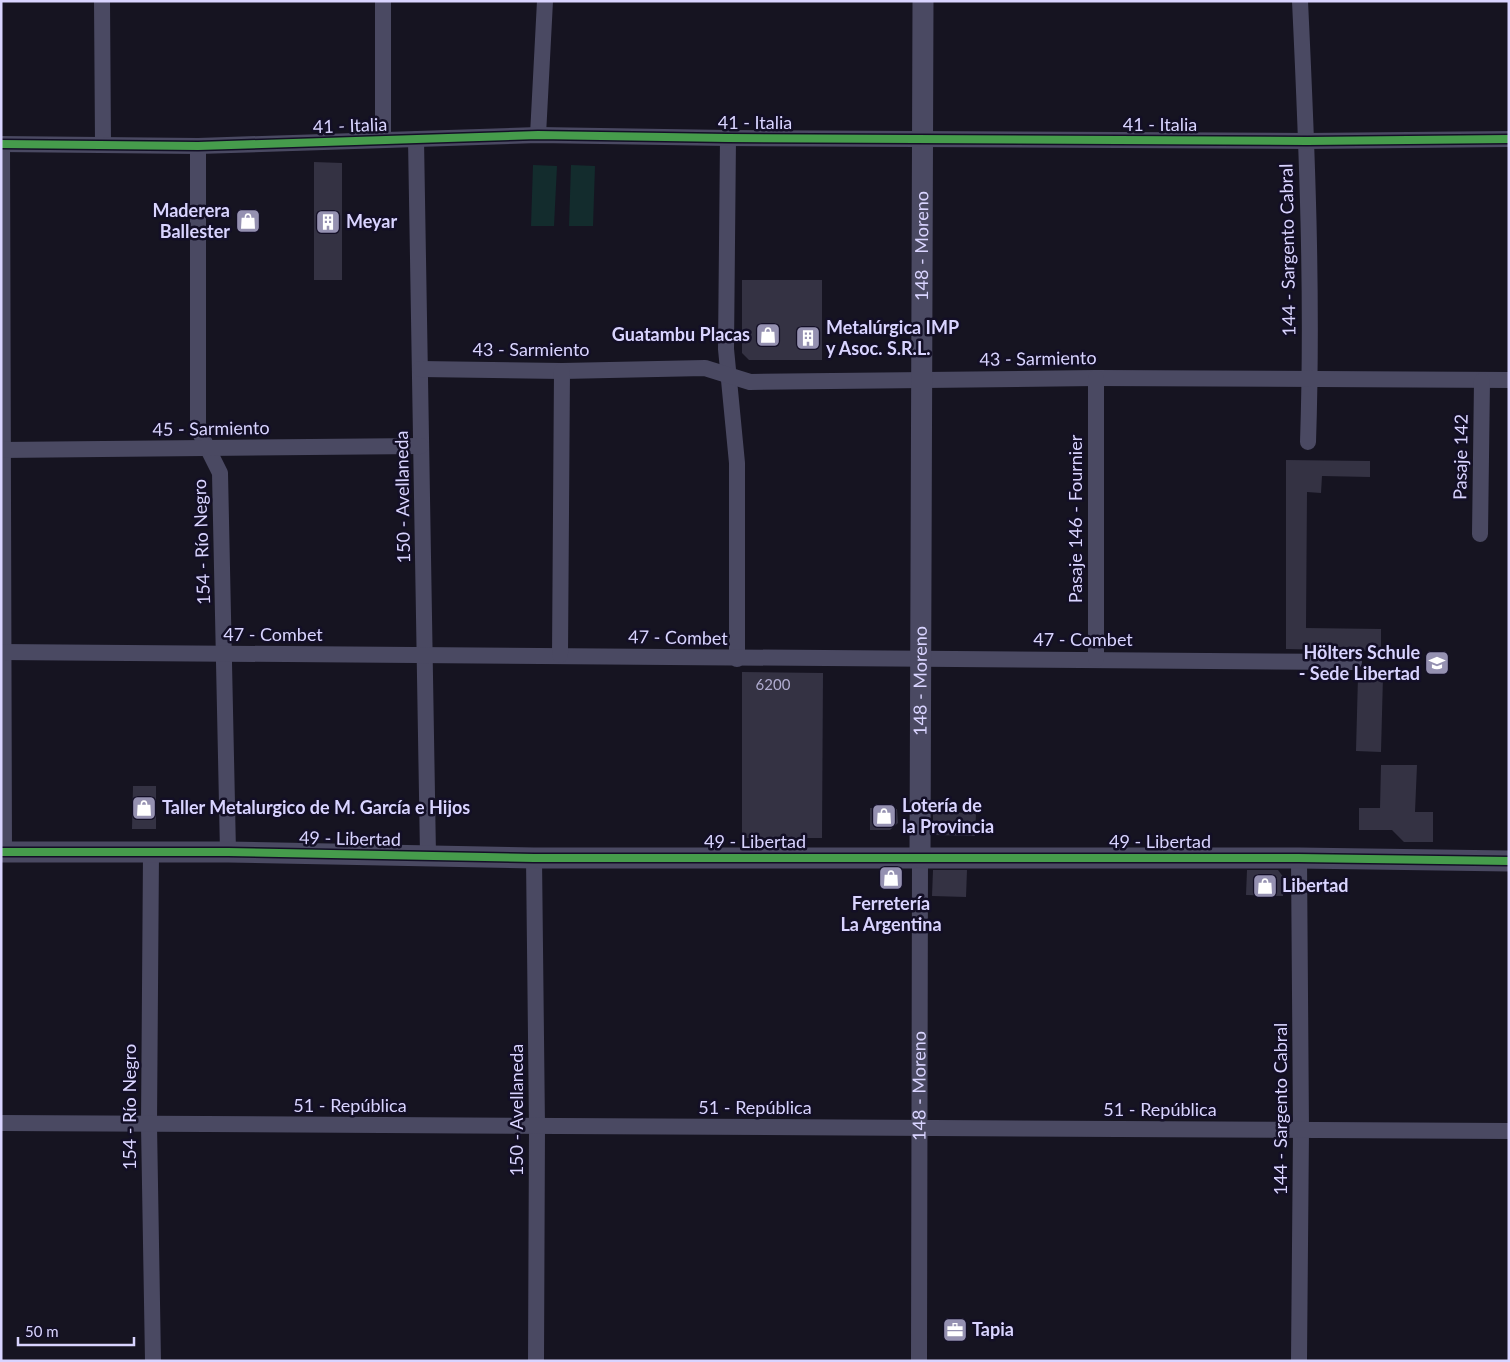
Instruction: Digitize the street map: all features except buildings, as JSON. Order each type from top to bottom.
[{"type":"street","points":[[102,1],[103,144]]},
{"type":"street","points":[[383,1],[383,140]]},
{"type":"street","points":[[538,135],[545,1]]},
{"type":"street","name":"148 - Moreno","points":[[919,1361],[920,380],[923,1]]},
{"type":"street","name":"144 - Sargento Cabral","points":[[1300,1],[1307,140],[1310,379],[1308,442]]},
{"type":"street","name":"41 - Italia","points":[[2,144],[198,146],[538,135],[728,138],[1509,139]]},
{"type":"street","points":[[728,138],[726,350],[737,463],[737,659]]},
{"type":"street","name":"150 - Avellaneda","points":[[416,139],[428,855]]},
{"type":"street","points":[[2,144],[3,852]]},
{"type":"street","name":"154 - Río Negro","points":[[198,146],[198,423],[208,450],[220,472],[228,852]]},
{"type":"street","name":"43 - Sarmiento","points":[[420,369],[562,371],[705,368],[750,382],[1096,378],[1509,380]]},
{"type":"street","points":[[560,655],[562,371]]},
{"type":"street","name":"Pasaje 146 - Fournier","points":[[1096,378],[1096,659]]},
{"type":"street","name":"Pasaje 142","points":[[1480,534],[1482,380]]},
{"type":"street","name":"45 - Sarmiento","points":[[2,450],[208,450],[422,446]]},
{"type":"street","name":"47 - Combet","points":[[2,652],[225,655],[560,655],[737,659],[1096,659],[1354,662]]},
{"type":"street","name":"49 - Libertad","points":[[3,852],[228,852],[534,858],[1299,858],[1509,861]]},
{"type":"street","name":"154 - Río Negro","points":[[151,853],[149,1125],[153,1361]]},
{"type":"street","name":"150 - Avellaneda","points":[[534,858],[537,1127],[536,1361]]},
{"type":"street","name":"144 - Sargento Cabral","points":[[1299,858],[1301,1130],[1299,1361]]},
{"type":"street","name":"51 - República","points":[[1,1123],[1509,1131]]},
{"type":"green space","points":[[533,165],[557,166],[554,226],[531,226]]},
{"type":"green space","points":[[571,165],[595,166],[593,226],[569,226]]},
{"type":"cycle path","points":[[1,144],[198,146],[538,135],[728,138],[1307,141],[1509,139]]},
{"type":"cycle path","points":[[1,852],[228,852],[534,858],[1299,858],[1509,861]]},
{"type":"place","name":"Maderera Ballester","points":[[248,221]]},
{"type":"place","name":"Meyar","points":[[328,222]]},
{"type":"place","name":"Guatambu Placas","points":[[768,335]]},
{"type":"place","name":"Metalúrgica IMP y Asoc. S.R.L.","points":[[808,338]]},
{"type":"place","name":"Hölters Schule - Sede Libertad","points":[[1437,663]]},
{"type":"place","name":"Taller Metalurgico de M. García e Hijos","points":[[144,808]]},
{"type":"place","name":"Lotería de la Provincia","points":[[884,816]]},
{"type":"place","name":"Ferretería La Argentina","points":[[891,878]]},
{"type":"place","name":"Libertad","points":[[1265,886]]},
{"type":"place","name":"Tapia","points":[[955,1330]]}]
